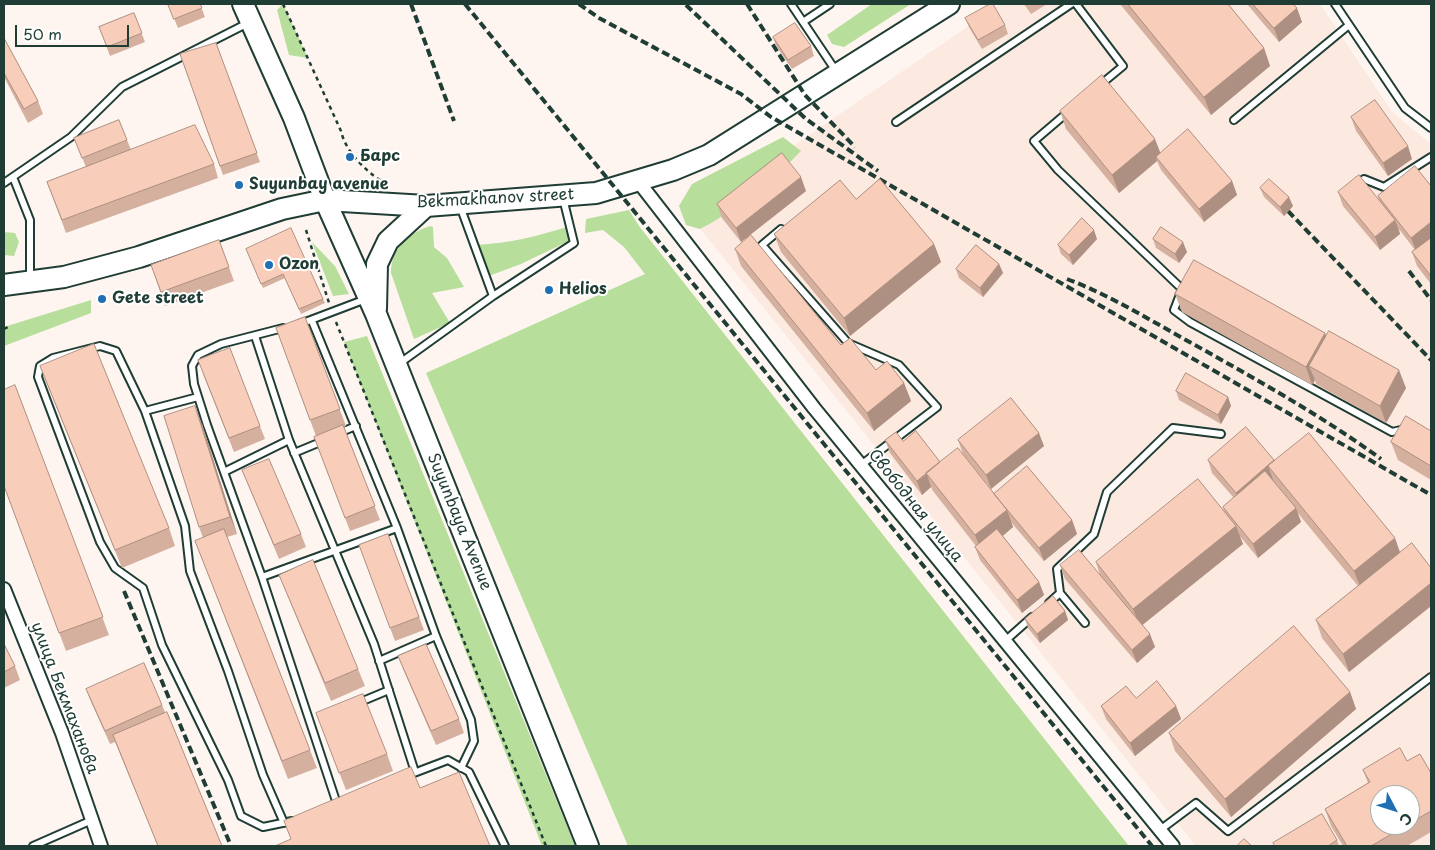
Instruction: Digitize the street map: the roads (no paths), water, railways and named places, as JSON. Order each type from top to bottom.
[{"type":"main road","name":"Bekmakhanov street","points":[[4,285],[30,284],[64,277],[139,256],[282,209],[325,200],[426,206],[460,205],[596,193],[638,181],[673,170],[709,155],[949,4]]},
{"type":"main road","points":[[247,13],[294,118],[325,200]]},
{"type":"main road","name":"Suyunbaya Avenue","points":[[325,200],[373,306],[588,846]]},
{"type":"main road","points":[[373,306],[377,264],[388,241],[426,206]]},
{"type":"street","name":"Свободная улица","points":[[638,181],[861,465],[1173,846]]},
{"type":"street","name":"улица Бекмаханова","points":[[5,597],[62,733],[101,846]]},
{"type":"lane","points":[[791,4],[838,74]]},
{"type":"lane","points":[[803,22],[830,4]]},
{"type":"lane","points":[[896,122],[1071,4]]},
{"type":"lane","points":[[1076,4],[1124,66],[1094,91]]},
{"type":"lane","points":[[1335,4],[1405,108],[1431,128]]},
{"type":"lane","points":[[4,184],[71,137],[122,87],[247,13]]},
{"type":"lane","points":[[1234,120],[1349,24]]},
{"type":"lane","points":[[1071,109],[1034,141],[1058,170],[1182,289],[1174,310],[1190,322],[1392,432],[1411,427]]},
{"type":"lane","points":[[1350,188],[1364,179],[1384,187],[1431,157]]},
{"type":"lane","points":[[13,177],[30,220],[30,284]]},
{"type":"lane","points":[[397,365],[494,296],[574,243],[563,197]]},
{"type":"lane","points":[[460,205],[494,296]]},
{"type":"lane","points":[[791,221],[762,244],[848,343],[899,365],[937,407],[861,465]]},
{"type":"lane","points":[[338,807],[262,577],[198,397],[192,366],[198,355],[221,344],[312,321],[332,313],[373,306]]},
{"type":"lane","points":[[312,321],[397,528],[436,636],[471,720],[474,741],[461,768]]},
{"type":"lane","points":[[255,336],[289,440],[380,661],[415,772]]},
{"type":"lane","points":[[284,823],[263,775],[228,670],[190,571],[185,526],[145,411],[116,350],[100,346],[53,358],[40,366],[38,377],[100,542],[115,568],[143,588],[162,645],[228,780],[241,816],[263,827],[284,823],[302,818]]},
{"type":"lane","points":[[145,411],[198,397]]},
{"type":"lane","points":[[294,453],[356,426]]},
{"type":"lane","points":[[1085,623],[1060,593],[1057,569],[1094,534],[1107,492],[1173,428],[1221,434]]},
{"type":"lane","points":[[224,472],[289,440]]},
{"type":"lane","points":[[262,577],[397,528]]},
{"type":"lane","points":[[1005,641],[1060,593]]},
{"type":"lane","points":[[380,661],[436,636]]},
{"type":"lane","points":[[1160,830],[1196,802],[1228,831],[1431,677]]},
{"type":"lane","points":[[353,705],[389,690]]},
{"type":"lane","points":[[309,723],[318,719]]},
{"type":"lane","points":[[398,780],[448,760],[469,772],[505,846]]},
{"type":"lane","points":[[329,810],[346,804]]},
{"type":"lane","points":[[33,846],[92,820]]},
{"type":"railway","points":[[411,4],[454,121]]},
{"type":"railway","points":[[465,4],[1152,846]]},
{"type":"railway","points":[[579,4],[599,18],[741,94],[771,117],[1431,495]]},
{"type":"railway","points":[[747,4],[805,95],[855,147]]},
{"type":"railway","points":[[686,5],[806,119],[878,171]]},
{"type":"railway","points":[[1288,211],[1431,360]]},
{"type":"railway","points":[[1409,271],[1431,300]]},
{"type":"railway","points":[[1067,279],[1116,301],[1243,372],[1313,414],[1381,459]]},
{"type":"railway","points":[[124,591],[231,846]]},
{"type":"place","name":"Барс","points":[[350,157]]},
{"type":"place","name":"Suyunbay avenue","points":[[239,185]]},
{"type":"place","name":"Ozon","points":[[269,265]]},
{"type":"place","name":"Helios","points":[[549,290]]},
{"type":"place","name":"Gete street","points":[[102,299]]}]
